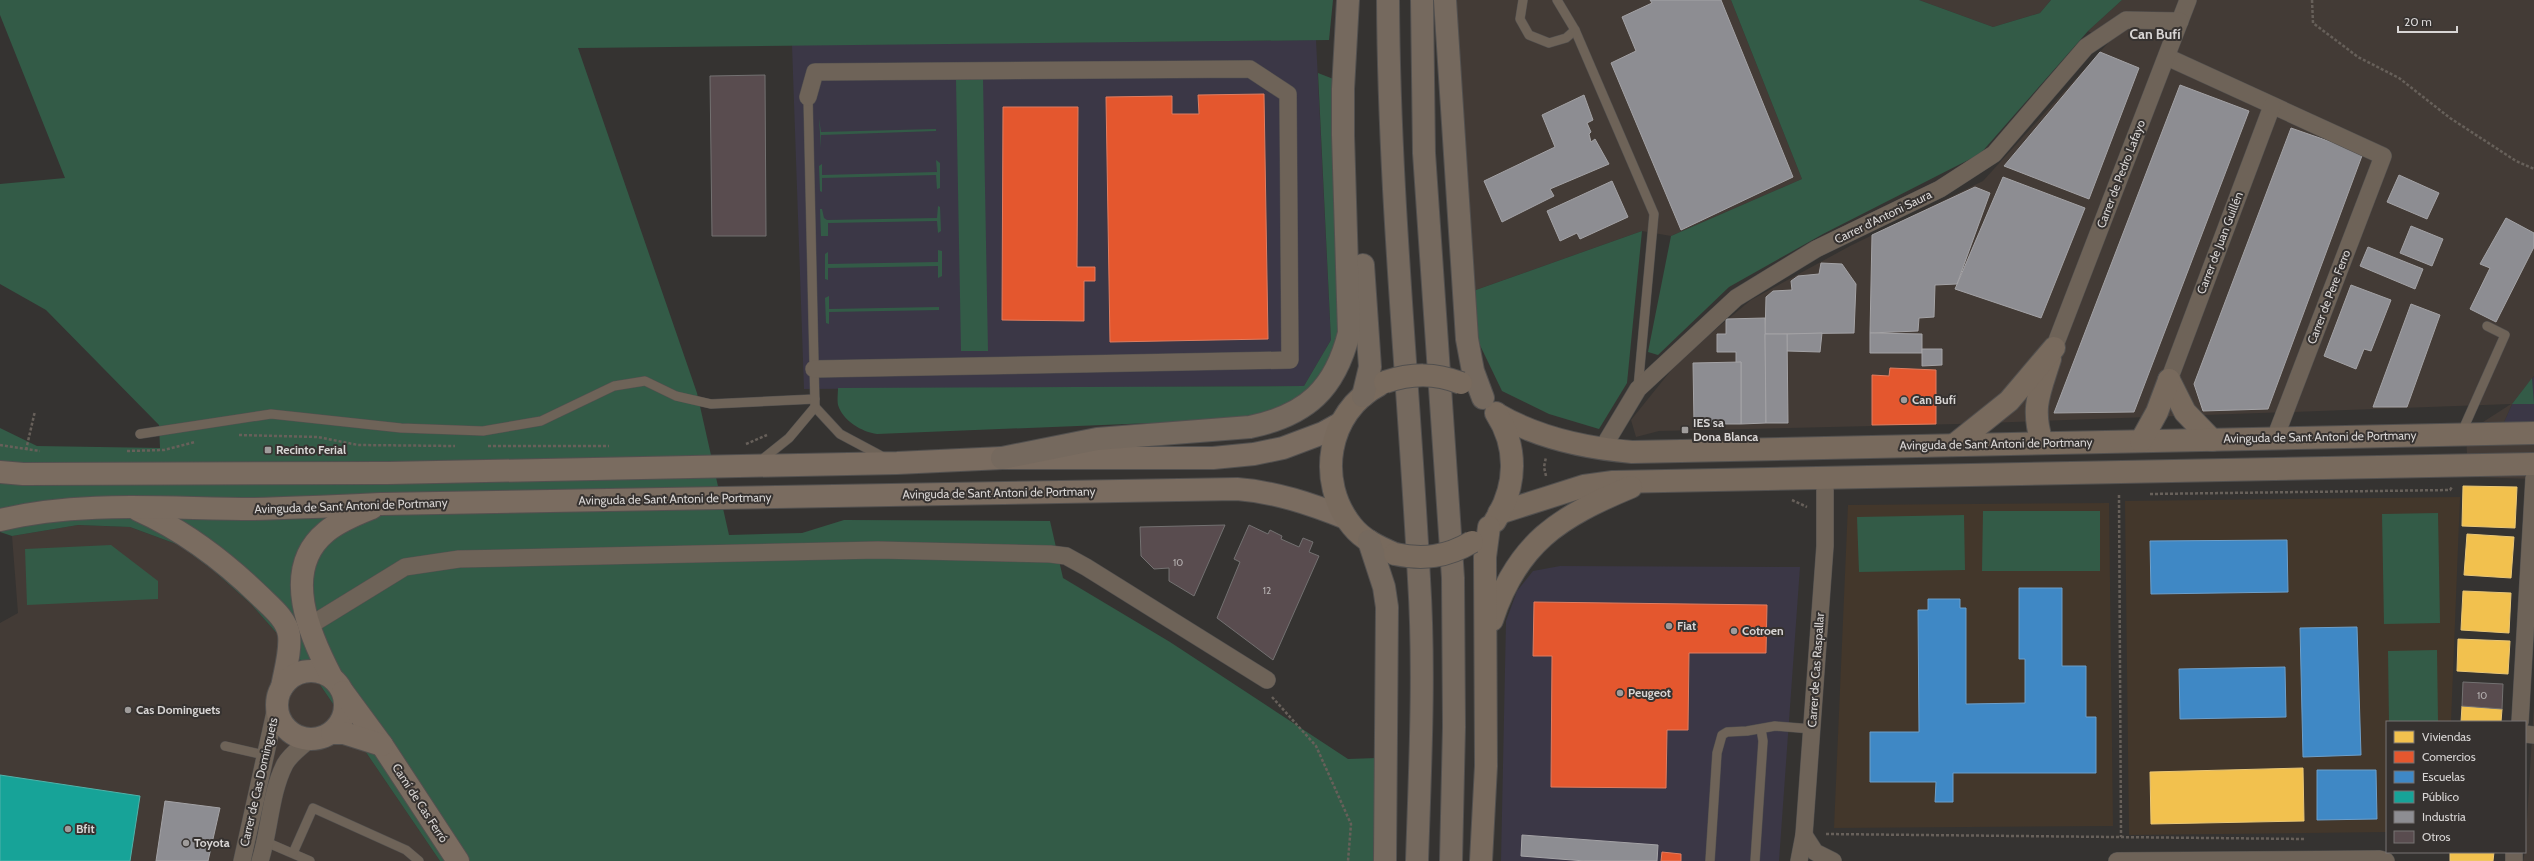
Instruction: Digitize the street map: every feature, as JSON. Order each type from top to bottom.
[{"type":"highway","points":[[1002,458],[1097,439],[1250,427],[1271,422],[1292,414],[1314,400],[1331,380],[1343,357],[1350,333],[1344,218],[1343,104],[1348,0]]},
{"type":"highway","points":[[1358,0],[1356,87],[1358,198],[1370,367],[1363,396]]},
{"type":"highway","points":[[1388,0],[1397,262],[1420,582],[1421,731],[1417,861]]},
{"type":"highway","points":[[1422,0],[1424,153],[1453,578],[1454,728],[1451,861]]},
{"type":"highway","points":[[1445,0],[1466,339],[1473,371],[1482,398]]},
{"type":"highway","points":[[1369,541],[1384,587],[1387,607],[1385,861]]},
{"type":"main road","points":[[2042,443],[2035,418],[2037,400],[2054,348]]},
{"type":"main road","points":[[1954,445],[2009,401],[2054,348]]},
{"type":"main road","points":[[1481,861],[1486,766],[1486,557],[1494,520],[1508,493],[1513,470],[1509,441],[1497,414],[1482,398],[1461,383],[1436,375],[1423,374],[1404,376],[1385,382],[1363,396],[1341,423],[1335,436],[1330,465],[1334,493],[1346,518],[1369,541],[1395,554],[1417,557],[1439,556],[1453,552],[1472,542],[1494,520],[1550,496],[1584,486],[1645,481],[2534,464]]},
{"type":"main road","points":[[2169,380],[2185,412],[2212,440]]},
{"type":"main road","points":[[2141,441],[2157,412],[2169,380]]},
{"type":"main road","name":"Avinguda de Sant Antoni de Portmany","points":[[1497,414],[1515,424],[1551,437],[1602,449],[1632,452],[2534,433]]},
{"type":"main road","points":[[0,472],[23,474],[388,473],[753,467],[897,463],[1002,458],[1213,458],[1254,454],[1283,448],[1323,433],[1341,423]]},
{"type":"main road","points":[[1486,636],[1500,594],[1523,557],[1542,536],[1558,523],[1584,509],[1645,481]]},
{"type":"main road","name":"Avinguda de Sant Antoni de Portmany","points":[[0,520],[44,512],[133,508],[254,508],[381,504],[1237,489],[1263,492],[1299,500],[1346,518]]},
{"type":"main road","points":[[332,733],[342,720],[345,710],[338,685],[321,657],[309,626],[302,590],[308,553],[327,531],[354,516],[381,504]]},
{"type":"main road","points":[[133,508],[164,522],[209,550],[234,571],[280,616],[289,634],[278,713],[286,728],[299,737],[309,740],[320,738],[332,733],[344,733],[382,745]]},
{"type":"main road","points":[[280,695],[297,674],[306,671],[315,671],[338,685]]},
{"type":"main road","name":"Camí de Cas Ferró","points":[[338,685],[382,745],[458,861]]},
{"type":"street","name":"Carrer de Pedro Lafayo","points":[[2054,348],[2188,0]]},
{"type":"street","name":"Carrer d'Antoni Saura","points":[[1602,449],[1638,389],[1736,298],[1816,249],[1940,189],[1994,154],[2086,47],[2126,20],[2180,21]]},
{"type":"street","points":[[2166,57],[2272,106]]},
{"type":"street","points":[[808,97],[815,72],[1250,69],[1288,94],[1290,360],[814,369]]},
{"type":"street","name":"Carrer de Pere Ferro","points":[[2272,106],[2383,156],[2275,438]]},
{"type":"street","name":"Carrer de Juan Guillén","points":[[2169,380],[2272,106]]},
{"type":"street","name":"Carrer de Cas Raspallar","points":[[1799,861],[1804,834],[1825,546],[1825,478]]},
{"type":"street","points":[[2520,721],[2534,478]]},
{"type":"street","points":[[309,626],[405,567],[459,559],[878,550],[1050,554],[1066,556],[1086,567],[1268,680]]},
{"type":"street","name":"Carrer de Cas Dominguets","points":[[242,861],[264,755],[280,695]]},
{"type":"street","name":"Carrer de Cas Dominguets","points":[[260,861],[266,842],[279,779],[286,763],[309,740]]},
{"type":"street","points":[[1804,834],[1815,852],[1833,861]]},
{"type":"street","points":[[2116,861],[2380,859],[2386,861]]},
{"type":"lane","points":[[1523,0],[1520,19],[1529,35],[1549,43],[1566,38],[1575,30]]},
{"type":"lane","points":[[1557,0],[1575,30],[1654,214],[1638,389]]},
{"type":"lane","points":[[808,97],[815,403],[840,434],[897,463]]},
{"type":"lane","points":[[2461,434],[2505,335],[2487,326]]},
{"type":"lane","points":[[140,434],[271,414],[401,428],[483,431],[541,421],[614,386],[645,381],[676,396],[711,404],[815,403]]},
{"type":"lane","points":[[753,467],[789,438],[815,403]]},
{"type":"lane","points":[[1710,861],[1718,743],[1722,735],[1728,732],[1761,729],[1775,726],[1812,729]]},
{"type":"lane","points":[[1754,861],[1763,741],[1761,729]]},
{"type":"lane","points":[[226,746],[264,755]]},
{"type":"lane","points":[[293,853],[313,808],[406,850],[419,861]]},
{"type":"lane","points":[[266,842],[310,861]]},
{"type":"path","points":[[2312,0],[2313,23],[2358,57],[2399,78],[2450,118],[2516,161],[2534,169]]},
{"type":"path","points":[[0,445],[26,449],[35,411]]},
{"type":"path","points":[[1550,496],[1544,467],[1551,437]]},
{"type":"path","points":[[2142,494],[2450,490],[2454,486]]},
{"type":"path","points":[[2111,495],[2127,495]]},
{"type":"path","points":[[2119,495],[2121,837]]},
{"type":"path","points":[[1790,499],[1807,506],[1808,514]]},
{"type":"path","points":[[1268,680],[1272,698],[1316,746],[1351,824],[1348,861]]},
{"type":"path","points":[[1825,829],[1824,834],[2311,839]]},
{"type":"shaded area","points":[[1454,0],[1731,0],[1802,179],[1671,236],[1642,231],[1473,291]]},
{"type":"shaded area","points":[[1919,0],[2051,0],[2040,13],[1993,27]]},
{"type":"shaded area","points":[[2122,0],[2534,0],[2534,376],[2512,404],[2504,422],[2534,422],[2534,479],[2468,477],[2466,433],[2511,404],[1958,424],[1659,431],[1636,437],[1631,420],[1681,358],[1751,300],[1850,246],[1983,181],[2108,43],[2088,31]]},
{"type":"shaded area","points":[[1316,40],[1331,340],[1304,386],[804,389],[792,45]]},
{"type":"shaded area","points":[[2534,376],[2534,422],[2504,422],[2512,404]]},
{"type":"shaded area","points":[[2460,497],[2451,721],[2386,721],[2386,832],[2129,835],[2125,501]]},
{"type":"shaded area","points":[[2109,503],[2113,826],[1834,828],[1848,505]]},
{"type":"shaded area","points":[[78,525],[130,527],[179,545],[213,570],[251,604],[312,673],[440,861],[0,861],[0,623],[18,613],[12,536]]},
{"type":"shaded area","points":[[1560,566],[1800,567],[1779,861],[1501,861],[1506,621],[1517,591],[1533,571]]},
{"type":"shaded area","points":[[2534,705],[2534,861],[2523,861],[2526,853]]},
{"type":"green space","points":[[0,0],[1333,0],[1329,40],[578,48],[697,393],[729,535],[802,533],[844,520],[1050,521],[1063,578],[1170,642],[1348,759],[1377,758],[1373,861],[440,861],[312,673],[251,604],[213,570],[179,545],[130,527],[78,525],[12,536],[0,532],[0,428],[37,446],[160,448],[159,425],[46,310],[0,284],[0,184],[65,178],[0,15]]},
{"type":"green space","points":[[1731,0],[1919,0],[1993,27],[2040,13],[2051,0],[2122,0],[2088,31],[1980,154],[1823,234],[1729,287],[1658,355],[1648,352],[1671,236],[1802,179]]},
{"type":"green space","points":[[1318,73],[1336,80],[1344,325],[1314,391],[1267,415],[1152,429],[1152,423],[877,434],[865,431],[854,425],[840,411],[838,405],[838,388],[1304,386],[1331,340]]},
{"type":"green space","points":[[983,79],[988,351],[961,351],[956,80]]},
{"type":"green space","points":[[819,118],[821,132],[936,129],[936,131],[821,135],[821,148]]},
{"type":"green space","points":[[936,160],[940,163],[940,188],[937,189],[936,175],[822,178],[822,192],[820,191],[819,166],[822,164],[822,175],[937,172]]},
{"type":"green space","points":[[938,206],[940,207],[941,231],[938,233],[937,221],[828,223],[828,236],[821,236],[820,209],[822,209],[824,218],[827,220],[937,218]]},
{"type":"green space","points":[[1642,231],[1627,383],[1599,429],[1549,414],[1502,391],[1477,339],[1473,291]]},
{"type":"green space","points":[[938,250],[942,251],[942,276],[938,278],[938,266],[828,268],[828,280],[825,279],[825,254],[828,252],[828,264],[938,262]]},
{"type":"green space","points":[[829,296],[829,309],[939,307],[939,310],[829,312],[829,324],[826,323],[825,298]]},
{"type":"green space","points":[[2532,378],[2534,404],[2512,404]]},
{"type":"green space","points":[[1983,511],[2100,511],[2100,571],[1982,571]]},
{"type":"green space","points":[[2438,513],[2440,623],[2384,624],[2382,514]]},
{"type":"green space","points":[[1964,515],[1965,570],[1859,572],[1857,517]]},
{"type":"green space","points":[[111,545],[158,581],[158,599],[27,605],[25,549]]},
{"type":"green space","points":[[2437,650],[2438,721],[2389,721],[2388,651]]},
{"type":"building: Viviendas","points":[[2463,486],[2517,487],[2515,528],[2462,526]]},
{"type":"building: Viviendas","points":[[2467,534],[2514,537],[2511,578],[2464,575]]},
{"type":"building: Viviendas","points":[[2463,591],[2511,593],[2509,633],[2461,630]]},
{"type":"building: Viviendas","points":[[2458,639],[2510,641],[2508,674],[2457,671]]},
{"type":"building: Viviendas","points":[[2462,706],[2502,709],[2501,721],[2461,721]]},
{"type":"building: Viviendas","points":[[2303,768],[2304,821],[2151,824],[2150,772]]},
{"type":"building: Viviendas","points":[[2450,853],[2494,853],[2493,861],[2450,861]]},
{"type":"building: Comercios","points":[[1264,94],[1268,339],[1110,342],[1106,97],[1172,96],[1172,114],[1199,114],[1198,95]]},
{"type":"building: Comercios","points":[[1003,107],[1078,107],[1077,267],[1095,267],[1095,281],[1084,281],[1084,321],[1002,320]]},
{"type":"building: Comercios","name":"Can Bufí","points":[[1890,368],[1936,370],[1936,424],[1872,425],[1872,375],[1889,376]]},
{"type":"building: Comercios","name":"Peugeot","points":[[1534,602],[1767,605],[1766,653],[1689,653],[1688,730],[1667,730],[1666,788],[1551,787],[1552,656],[1533,656]]},
{"type":"building: Comercios","points":[[1662,852],[1681,854],[1681,861],[1661,861]]},
{"type":"building: Escuelas","points":[[2287,540],[2288,592],[2151,594],[2150,541]]},
{"type":"building: Escuelas","points":[[2019,588],[2062,588],[2062,666],[2086,666],[2086,717],[2096,717],[2096,773],[1953,773],[1953,802],[1935,802],[1936,782],[1870,782],[1870,732],[1919,732],[1918,610],[1928,610],[1928,599],[1960,599],[1960,608],[1966,608],[1966,704],[2025,703],[2025,659],[2019,659]]},
{"type":"building: Escuelas","points":[[2357,627],[2361,755],[2303,757],[2300,628]]},
{"type":"building: Escuelas","points":[[2285,667],[2286,717],[2180,719],[2179,669]]},
{"type":"building: Escuelas","points":[[2317,770],[2376,770],[2377,819],[2317,820]]},
{"type":"building: Público","name":"Bfit","points":[[0,775],[140,796],[130,861],[0,861]]},
{"type":"building: Industria","points":[[1650,0],[1721,0],[1793,177],[1681,230],[1611,63],[1636,51],[1622,17],[1652,3]]},
{"type":"building: Industria","points":[[2100,52],[2139,68],[2089,199],[2004,166]]},
{"type":"building: Industria","points":[[2180,85],[2249,111],[2134,412],[2054,413]]},
{"type":"building: Industria","points":[[1584,95],[1593,120],[1587,123],[1591,132],[1589,134],[1591,142],[1595,139],[1609,164],[1550,189],[1554,196],[1502,222],[1484,181],[1555,147],[1542,115]]},
{"type":"building: Industria","points":[[2291,128],[2363,153],[2268,409],[2203,411],[2194,384]]},
{"type":"building: Industria","points":[[2399,175],[2439,193],[2427,219],[2387,202]]},
{"type":"building: Industria","points":[[2003,177],[2085,208],[2041,318],[1955,289]]},
{"type":"building: Industria","points":[[1612,181],[1628,217],[1580,239],[1577,233],[1560,241],[1547,211]]},
{"type":"building: Industria","points":[[1975,187],[1990,193],[1957,284],[1935,285],[1934,317],[1919,318],[1918,331],[1870,333],[1872,235]]},
{"type":"building: Industria","points":[[2506,218],[2534,233],[2534,247],[2496,322],[2470,309],[2490,268],[2480,264]]},
{"type":"building: Industria","points":[[2411,226],[2443,239],[2432,266],[2400,253]]},
{"type":"building: Industria","points":[[2368,247],[2423,269],[2415,289],[2360,266]]},
{"type":"building: Industria","points":[[1821,263],[1842,264],[1856,284],[1854,333],[1765,334],[1766,297],[1773,291],[1792,290],[1791,281],[1798,276],[1819,274]]},
{"type":"building: Industria","points":[[2351,285],[2391,300],[2371,351],[2364,349],[2356,369],[2324,356]]},
{"type":"building: Industria","points":[[2411,304],[2440,315],[2407,407],[2373,407]]},
{"type":"building: Industria","points":[[1765,318],[1766,423],[1741,424],[1741,362],[1736,363],[1736,352],[1717,352],[1717,334],[1726,334],[1726,319]]},
{"type":"building: Industria","points":[[1822,333],[1820,352],[1787,351],[1787,334]]},
{"type":"building: Industria","points":[[1870,333],[1922,334],[1922,353],[1870,353]]},
{"type":"building: Industria","points":[[1765,334],[1787,334],[1788,423],[1766,423]]},
{"type":"building: Industria","points":[[1922,349],[1942,349],[1942,365],[1922,366]]},
{"type":"building: Industria","points":[[1741,362],[1741,424],[1694,424],[1693,363]]},
{"type":"building: Industria","points":[[165,801],[220,808],[208,861],[156,861]]},
{"type":"building: Industria","points":[[1522,835],[1658,845],[1657,861],[1585,861],[1521,856]]},
{"type":"building: Otros","points":[[765,75],[766,236],[712,236],[710,76]]},
{"type":"building: Otros","points":[[1225,525],[1194,596],[1169,581],[1169,568],[1154,569],[1141,556],[1140,527]]},
{"type":"building: Otros","points":[[1249,525],[1268,534],[1270,530],[1282,536],[1281,539],[1299,547],[1303,538],[1313,542],[1309,552],[1319,556],[1273,660],[1217,618],[1240,562],[1234,559]]},
{"type":"building: Otros","points":[[2463,682],[2503,684],[2502,709],[2462,706]]},
{"type":"place","name":"Can Bufí","points":[[1904,400]]},
{"type":"place","name":"IES sa Dona Blanca","points":[[1685,430]]},
{"type":"place","name":"Recinto Ferial","points":[[268,450]]},
{"type":"place","name":"Fiat","points":[[1669,626]]},
{"type":"place","name":"Cotroen","points":[[1734,631]]},
{"type":"place","name":"Peugeot","points":[[1620,693]]},
{"type":"place","name":"Cas Dominguets","points":[[128,710]]},
{"type":"place","name":"Bfit","points":[[68,829]]},
{"type":"place","name":"Toyota","points":[[186,843]]},
{"type":"district","name":"Can Bufí","points":[[2155,34]]}]
